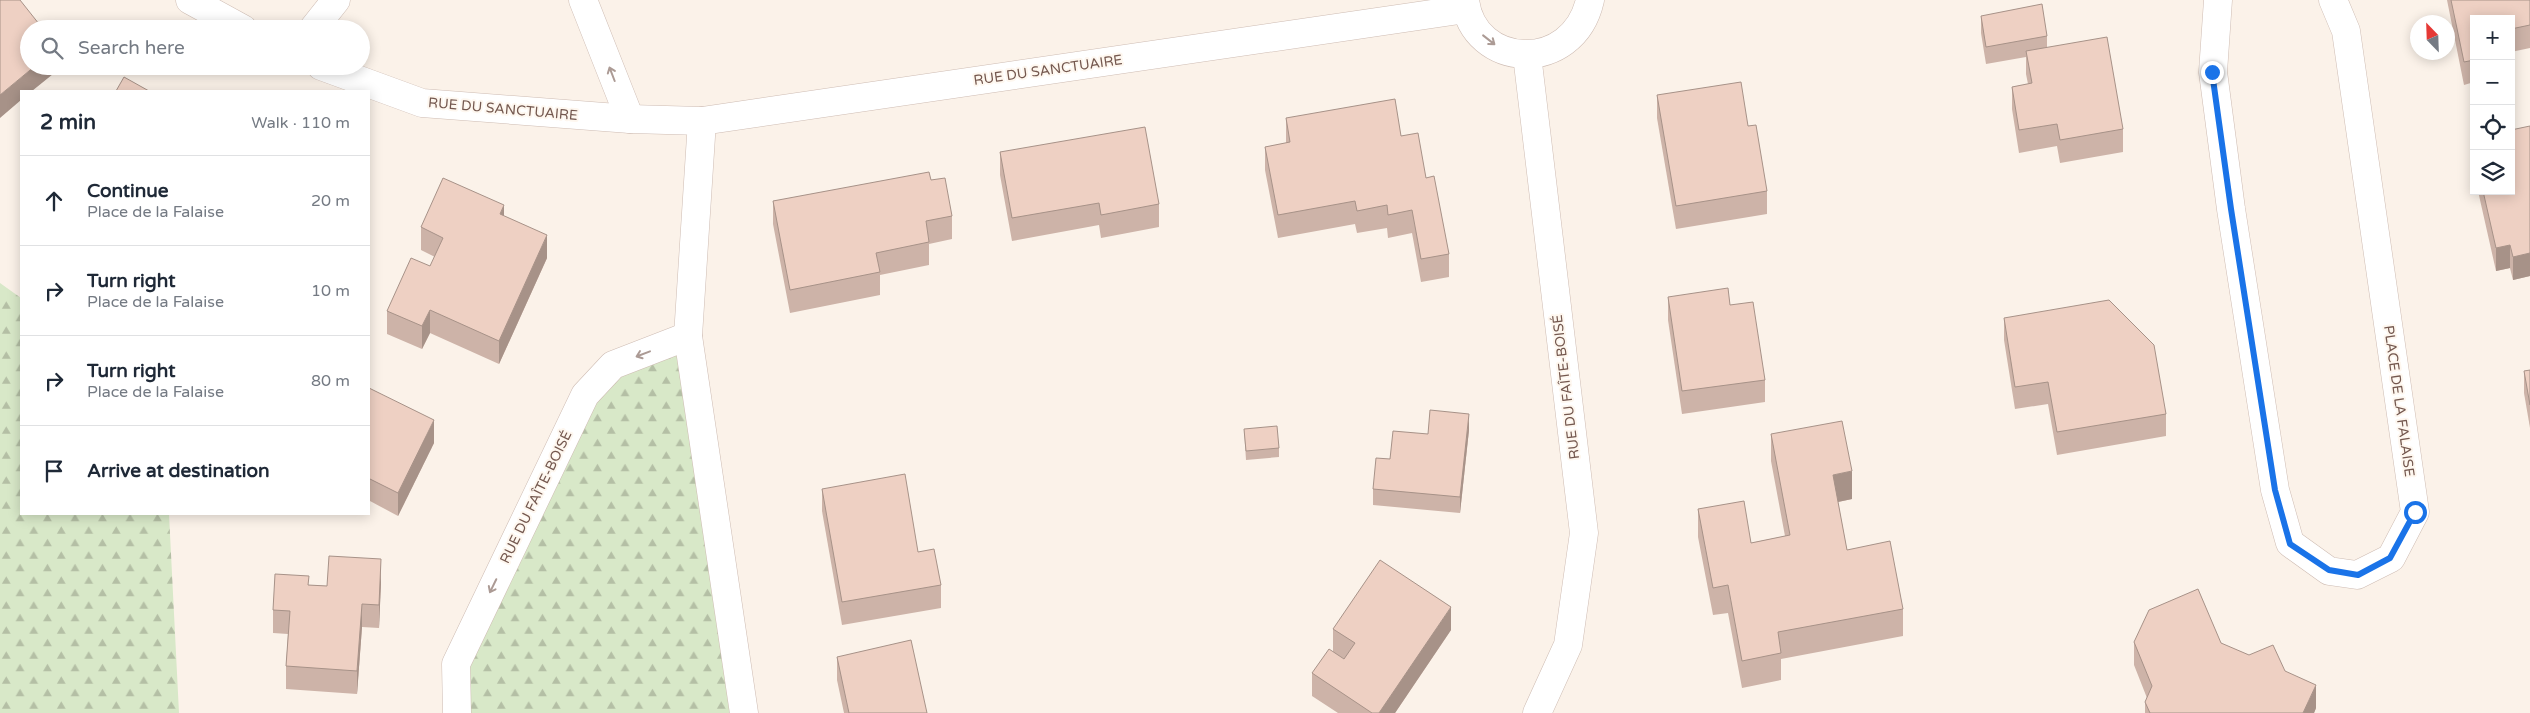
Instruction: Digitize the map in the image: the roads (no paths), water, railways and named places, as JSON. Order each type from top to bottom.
[{"type":"street","points":[[190,0],[227,20]]},
{"type":"street","points":[[320,20],[336,0]]},
{"type":"street","points":[[583,0],[630,119]]},
{"type":"street","points":[[1465,4],[1475,28],[1489,42],[1506,51],[1526,55],[1546,52],[1563,44],[1578,31],[1587,14],[1590,0]]},
{"type":"street","name":"PLACE DE LA FALAISE","points":[[2218,0],[2212,72],[2231,209],[2275,490],[2290,544],[2329,570],[2358,575],[2390,558],[2415,512],[2346,31],[2333,0]]},
{"type":"street","name":"RUE DU SANCTUAIRE","points":[[346,75],[422,103],[630,119],[702,121],[1465,4]]},
{"type":"street","name":"RUE DU FAÎTE-BOISÉ","points":[[1526,55],[1584,533],[1568,645],[1537,713]]},
{"type":"street","points":[[702,121],[688,336],[744,713]]},
{"type":"street","name":"RUE DU FAÎTE-BOISÉ","points":[[457,713],[456,664],[585,395],[613,365],[688,336]]}]
